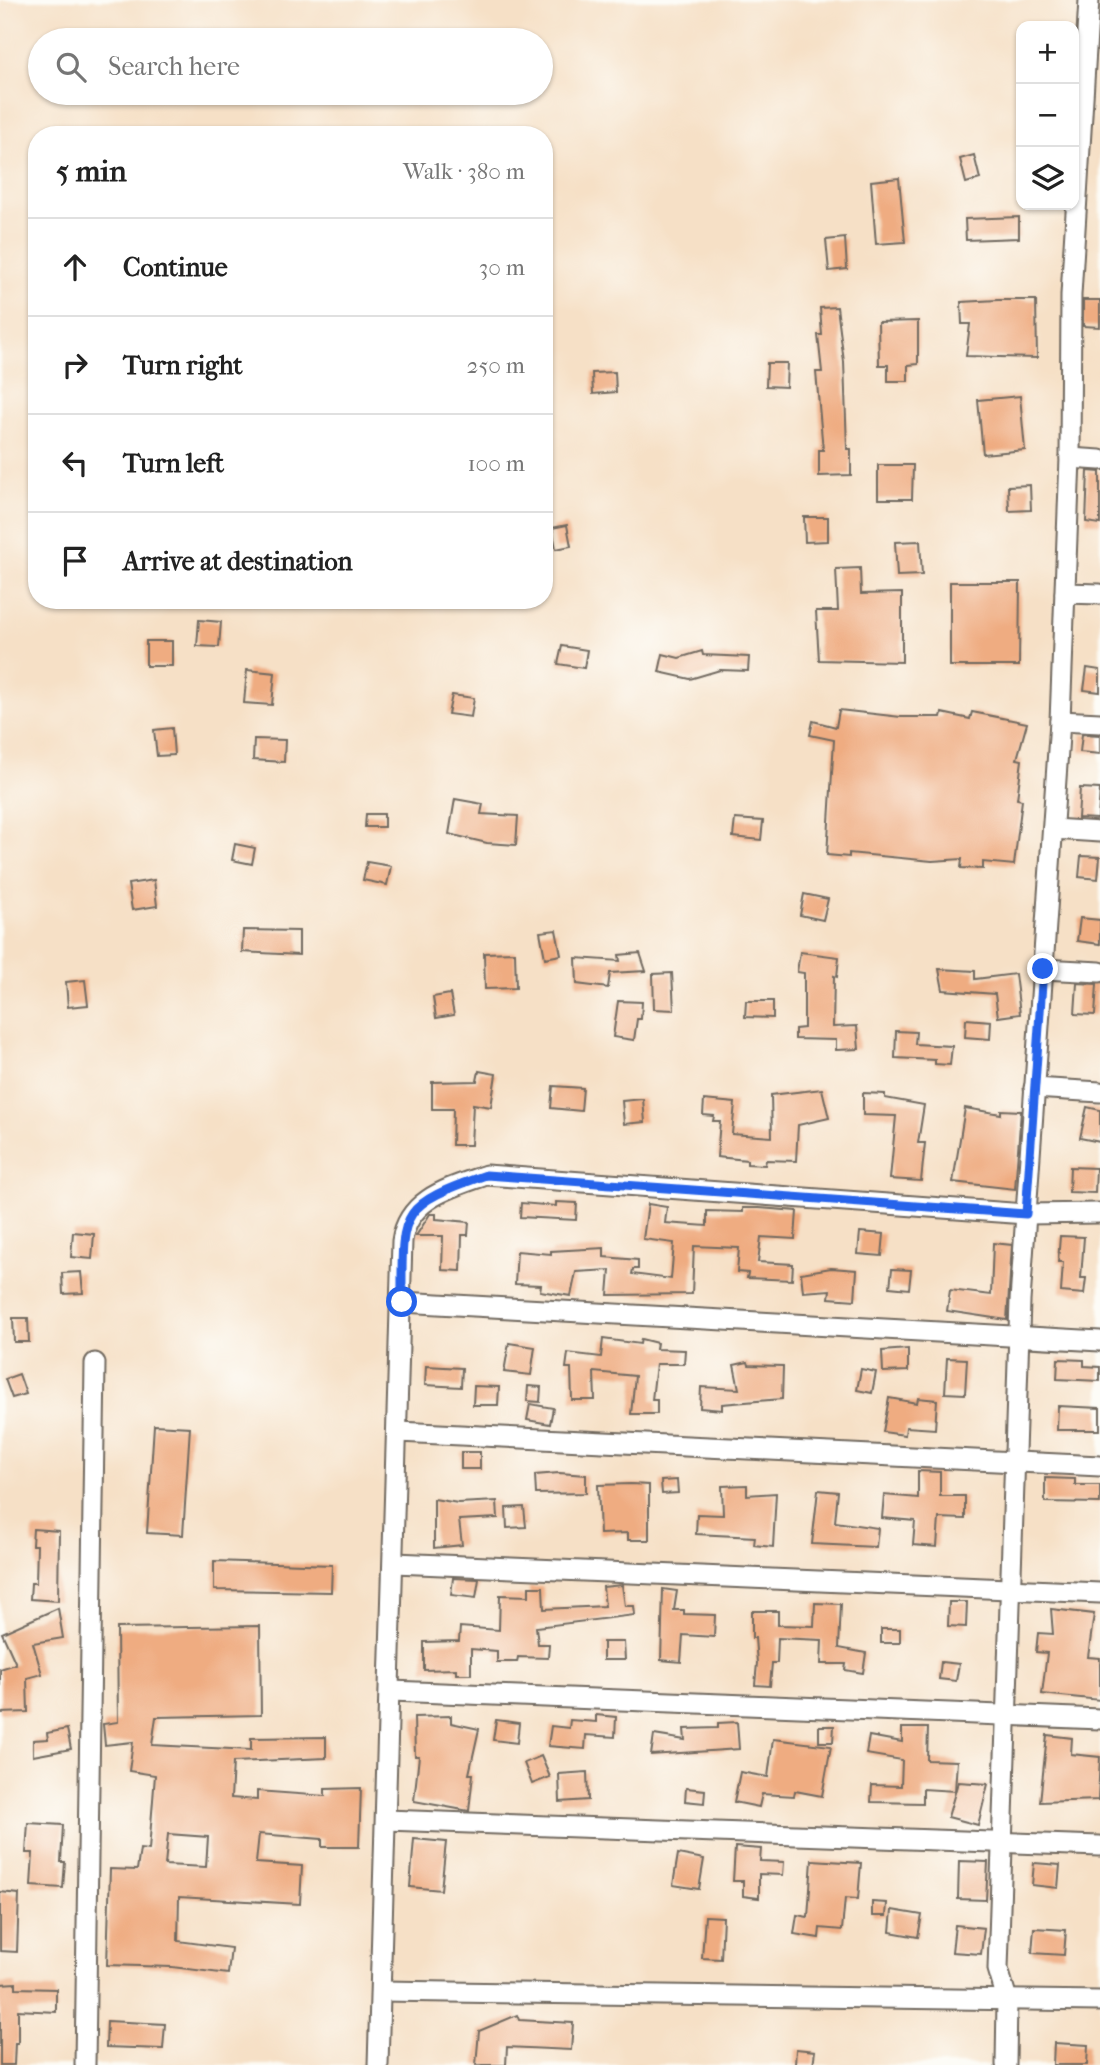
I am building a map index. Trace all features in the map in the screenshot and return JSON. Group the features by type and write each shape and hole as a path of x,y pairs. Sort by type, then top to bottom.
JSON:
{"street":[{"path":"1006,2065 1007,1999 998,1969 1019,1335 1060,721 1070,458 1071,295 1089,0"},
{"path":"1070,458 1100,460"},
{"path":"1065,593 1100,594"},
{"path":"1060,721 1100,723"},
{"path":"1053,829 1100,832"},
{"path":"1043,969 1100,972"},
{"path":"1034,1088 1100,1092"},
{"path":"378,2065 404,1223 419,1205 448,1188 486,1175 1026,1214 1100,1213"},
{"path":"402,1302 1100,1340"},
{"path":"85,2065 95,1363"},
{"path":"398,1432 1100,1466"},
{"path":"394,1563 1100,1593"},
{"path":"391,1690 1100,1719"},
{"path":"386,1820 1100,1846"},
{"path":"381,1991 1100,2001"}],"building":[{"path":"974,155 980,179 966,183 960,159"},
{"path":"899,178 905,242 876,244 871,181"},
{"path":"1019,217 1019,238 966,240 965,219"},
{"path":"845,238 847,269 829,271 826,240"},
{"path":"1036,300 1037,358 966,356 970,324 962,324 961,302"},
{"path":"1083,300 1100,300 1100,327 1083,326"},
{"path":"837,307 844,362 847,449 851,449 851,475 819,476 819,450 823,450 816,372 822,372 818,335 822,335 820,308"},
{"path":"918,321 918,364 908,365 908,381 888,381 888,365 879,365 878,322"},
{"path":"767,363 787,363 786,387 766,386"},
{"path":"615,372 616,392 593,394 592,373"},
{"path":"1020,396 1025,450 983,454 978,400"},
{"path":"878,465 913,465 912,499 878,499"},
{"path":"1088,471 1100,472 1100,524 1086,522"},
{"path":"1030,485 1031,510 1009,511 1008,486"},
{"path":"804,517 828,517 828,541 805,542"},
{"path":"567,525 571,546 556,549 553,528"},
{"path":"920,541 922,575 897,576 895,542"},
{"path":"860,568 861,594 902,593 902,662 819,660 816,611 838,611 836,569"},
{"path":"950,582 1020,582 1019,666 950,666"},
{"path":"199,620 221,622 219,647 197,646"},
{"path":"146,641 172,641 172,666 146,666"},
{"path":"562,646 587,650 584,668 558,664"},
{"path":"702,651 703,655 749,657 748,671 720,670 690,679 659,672 663,654 679,658"},
{"path":"1087,668 1100,670 1100,692 1084,690"},
{"path":"247,670 275,673 272,705 244,703"},
{"path":"452,695 474,698 471,717 448,714"},
{"path":"839,710 901,717 941,717 942,713 970,719 972,712 1027,723 1017,759 1022,760 1017,799 1022,800 1014,865 983,862 983,869 961,868 962,859 932,861 849,853 849,857 827,855 834,740 810,735 813,721 836,727"},
{"path":"172,728 174,755 157,756 154,730"},
{"path":"1082,734 1100,735 1100,754 1080,752"},
{"path":"254,739 285,740 284,762 253,760"},
{"path":"1080,788 1100,789 1098,819 1078,818"},
{"path":"455,799 483,804 481,814 518,816 516,845 487,843 449,834"},
{"path":"366,814 384,814 384,827 365,827"},
{"path":"735,819 763,821 761,840 733,837"},
{"path":"235,844 255,848 252,864 232,860"},
{"path":"1081,856 1100,857 1098,879 1079,877"},
{"path":"367,862 391,866 387,885 363,880"},
{"path":"154,880 157,906 132,910 128,884"},
{"path":"804,894 828,899 823,920 800,915"},
{"path":"1080,918 1100,920 1100,944 1077,941"},
{"path":"243,930 299,931 299,955 242,952"},
{"path":"556,930 561,955 545,958 540,932"},
{"path":"515,952 516,988 485,989 484,953"},
{"path":"800,952 839,957 837,977 834,976 833,1027 857,1026 859,1049 836,1050 836,1040 795,1039 795,1029 804,1028 804,973 797,972"},
{"path":"640,953 646,971 610,973 608,988 577,984 576,958 620,961 619,955"},
{"path":"939,969 975,971 975,979 1015,974 1020,1014 998,1017 995,994 943,990"},
{"path":"672,973 674,1010 654,1009 653,974"},
{"path":"85,980 88,1005 68,1007 66,982"},
{"path":"1077,983 1097,984 1095,1015 1075,1014"},
{"path":"450,994 454,1015 436,1018 433,997"},
{"path":"618,1001 642,1002 641,1019 637,1019 634,1040 613,1037"},
{"path":"746,1001 773,1001 773,1018 745,1017"},
{"path":"966,1019 991,1021 990,1039 965,1037"},
{"path":"896,1031 916,1032 915,1044 952,1046 950,1065 935,1064 935,1060 895,1058"},
{"path":"479,1071 496,1074 491,1107 473,1104 471,1145 452,1145 453,1109 432,1109 432,1082 477,1081"},
{"path":"553,1086 583,1088 581,1111 551,1108"},
{"path":"822,1089 829,1118 798,1125 796,1161 766,1160 765,1165 717,1157 720,1121 713,1121 714,1116 703,1115 704,1100 735,1103 732,1134 772,1137 771,1095"},
{"path":"863,1093 885,1094 885,1098 924,1105 918,1143 925,1143 921,1181 890,1179 896,1116 863,1115"},
{"path":"643,1099 645,1122 624,1124 622,1101"},
{"path":"1087,1107 1100,1110 1100,1142 1080,1138"},
{"path":"965,1108 1001,1114 1001,1110 1021,1111 1015,1189 953,1182"},
{"path":"1070,1167 1096,1168 1095,1193 1069,1192"},
{"path":"556,1202 577,1203 576,1220 520,1217 521,1203 556,1206"},
{"path":"648,1204 667,1207 665,1223 707,1226 707,1211 743,1212 743,1208 759,1208 797,1211 795,1239 761,1237 758,1262 793,1264 792,1280 747,1278 748,1273 737,1272 739,1248 694,1246 692,1294 608,1295 610,1270 576,1272 571,1296 540,1291 541,1285 515,1284 517,1251 551,1254 551,1251 604,1248 604,1257 638,1260 638,1269 633,1269 632,1274 671,1279 674,1243 643,1239"},
{"path":"430,1214 436,1214 436,1219 469,1222 468,1235 462,1235 461,1271 442,1270 443,1236 416,1236"},
{"path":"73,1232 94,1234 92,1259 71,1257"},
{"path":"860,1232 884,1234 882,1256 858,1254"},
{"path":"1060,1236 1084,1237 1081,1278 1086,1278 1084,1294 1061,1292 1063,1262 1058,1262"},
{"path":"993,1243 1012,1245 1007,1320 947,1311 950,1290 991,1295"},
{"path":"831,1268 857,1270 855,1300 829,1298 830,1290 803,1292 801,1273"},
{"path":"892,1269 911,1270 909,1289 890,1287"},
{"path":"81,1272 83,1293 63,1294 62,1273"},
{"path":"13,1318 28,1318 29,1342 14,1342"},
{"path":"603,1339 640,1344 641,1339 657,1343 656,1349 685,1350 684,1364 656,1364 652,1400 657,1400 657,1414 631,1414 635,1376 594,1372 595,1400 572,1400 571,1368 566,1368 568,1353 601,1357"},
{"path":"509,1343 535,1347 531,1375 504,1372"},
{"path":"908,1349 908,1371 883,1372 882,1351"},
{"path":"947,1358 967,1359 965,1394 945,1393"},
{"path":"1058,1359 1084,1360 1084,1366 1100,1367 1100,1381 1057,1379"},
{"path":"748,1362 749,1365 783,1366 782,1399 722,1404 722,1410 700,1408 701,1387 739,1389 734,1365"},
{"path":"426,1366 462,1368 461,1387 425,1385"},
{"path":"861,1369 876,1372 872,1393 857,1390"},
{"path":"19,1374 26,1394 12,1398 5,1379"},
{"path":"474,1386 499,1387 498,1405 473,1405"},
{"path":"528,1386 541,1387 540,1402 527,1401"},
{"path":"889,1398 917,1403 918,1398 937,1400 935,1429 906,1427 905,1435 883,1432"},
{"path":"530,1404 553,1408 550,1424 527,1420"},
{"path":"1058,1406 1100,1408 1100,1430 1057,1430"},
{"path":"154,1425 190,1427 183,1535 147,1533"},
{"path":"461,1452 480,1452 480,1469 461,1469"},
{"path":"918,1471 940,1472 940,1496 965,1496 965,1519 939,1518 937,1547 913,1545 915,1521 882,1518 884,1495 918,1498"},
{"path":"535,1475 586,1475 586,1493 536,1494"},
{"path":"1045,1478 1075,1479 1075,1485 1100,1485 1100,1503 1045,1502"},
{"path":"677,1480 678,1493 662,1494 661,1481"},
{"path":"598,1485 649,1485 649,1540 628,1540 628,1533 600,1534"},
{"path":"747,1485 747,1495 776,1493 773,1547 754,1545 755,1537 696,1534 697,1514 723,1515 722,1486"},
{"path":"818,1490 838,1492 835,1522 878,1528 876,1547 812,1544"},
{"path":"434,1499 458,1503 497,1501 498,1518 459,1520 462,1545 434,1548"},
{"path":"524,1507 526,1527 507,1528 506,1508"},
{"path":"33,1529 59,1531 58,1601 30,1599 31,1583 36,1583 37,1545 32,1545"},
{"path":"214,1561 332,1565 331,1592 214,1590"},
{"path":"453,1578 479,1579 476,1598 451,1595"},
{"path":"622,1585 625,1606 634,1606 635,1615 536,1627 538,1644 549,1644 548,1658 518,1657 517,1662 497,1662 497,1651 471,1649 471,1674 456,1674 456,1669 424,1670 424,1642 459,1641 460,1627 499,1630 500,1595 529,1596 529,1587 543,1587 544,1609 605,1606 603,1587"},
{"path":"663,1589 677,1591 674,1610 684,1610 684,1614 715,1615 714,1637 683,1635 681,1662 661,1660"},
{"path":"949,1602 967,1602 966,1627 948,1626"},
{"path":"815,1603 841,1604 839,1648 866,1653 863,1673 845,1670 846,1664 821,1664 822,1640 778,1638 777,1663 772,1663 770,1686 755,1685 757,1663 755,1638 752,1638 752,1611 778,1611 778,1625 814,1626"},
{"path":"58,1608 63,1638 33,1643 42,1674 27,1678 28,1712 0,1713 0,1669 16,1664 2,1633"},
{"path":"1051,1609 1094,1614 1088,1657 1100,1658 1100,1700 1042,1694 1047,1653 1036,1652 1038,1633 1053,1634"},
{"path":"260,1626 261,1715 156,1717 152,1745 251,1750 251,1738 326,1737 326,1758 233,1762 231,1798 257,1800 257,1791 325,1796 325,1789 361,1788 359,1847 322,1847 322,1839 259,1834 256,1863 302,1866 300,1904 179,1897 178,1941 231,1948 228,1974 172,1967 107,1965 110,1869 137,1870 140,1849 149,1850 155,1775 129,1771 133,1742 105,1745 103,1724 118,1722 117,1628","holes":["168,1834 208,1837 206,1867 165,1865"]},
{"path":"881,1629 900,1629 900,1643 881,1643"},
{"path":"603,1642 624,1642 625,1660 603,1660"},
{"path":"941,1662 959,1664 956,1681 939,1679"},
{"path":"596,1715 616,1717 615,1737 586,1735 585,1749 548,1746 551,1726 569,1728 570,1720 596,1722"},
{"path":"451,1716 451,1723 479,1729 469,1774 473,1774 469,1811 414,1801 419,1756 415,1756 414,1717"},
{"path":"496,1720 519,1723 517,1743 493,1740"},
{"path":"737,1722 739,1749 651,1755 654,1735 685,1740 684,1729 718,1728 718,1723"},
{"path":"819,1726 834,1726 833,1742 819,1742"},
{"path":"902,1728 928,1728 927,1760 957,1761 955,1791 923,1789 923,1803 871,1802 872,1785 901,1786 902,1760 866,1754 869,1736 902,1742"},
{"path":"67,1729 71,1749 33,1756 33,1740 48,1739 47,1733"},
{"path":"1047,1735 1072,1738 1071,1754 1100,1757 1098,1800 1040,1802"},
{"path":"773,1739 831,1746 822,1796 795,1791 794,1796 762,1794 759,1807 734,1802 740,1772 768,1777"},
{"path":"541,1756 550,1777 532,1784 524,1763"},
{"path":"587,1772 588,1800 560,1802 559,1774"},
{"path":"958,1782 988,1784 978,1825 948,1817"},
{"path":"686,1788 705,1790 704,1803 685,1801"},
{"path":"28,1823 63,1825 63,1888 31,1886 33,1853 26,1853"},
{"path":"414,1839 446,1842 441,1890 410,1887"},
{"path":"735,1847 761,1849 760,1861 784,1862 783,1875 759,1874 759,1898 743,1896 743,1881 733,1881"},
{"path":"678,1854 704,1859 699,1889 673,1885"},
{"path":"812,1860 861,1863 858,1899 845,1898 842,1930 820,1928 819,1938 794,1934 797,1915 808,1917"},
{"path":"959,1861 988,1862 986,1900 958,1899"},
{"path":"1034,1863 1060,1865 1058,1888 1032,1885"},
{"path":"0,1892 19,1894 17,1952 0,1951"},
{"path":"872,1902 887,1903 886,1916 872,1916"},
{"path":"892,1910 922,1915 918,1937 890,1932"},
{"path":"705,1916 723,1917 721,1959 702,1958"},
{"path":"955,1925 984,1928 981,1954 952,1952"},
{"path":"1034,1928 1066,1930 1064,1955 1032,1953"},
{"path":"16,1983 16,1988 56,1989 56,2012 18,2010 18,2043 15,2043 14,2065 0,2065 0,1984"},
{"path":"517,2015 519,2020 573,2023 571,2050 507,2047 506,2065 476,2065 479,2031"},
{"path":"107,2021 165,2024 163,2049 106,2047"},
{"path":"1054,2043 1088,2045 1087,2065 1053,2065"},
{"path":"796,2049 815,2051 813,2065 795,2065"}],"route":[{"path":"402,1302 404,1223 419,1205 448,1188 486,1175 1026,1214 1043,969"}]}
